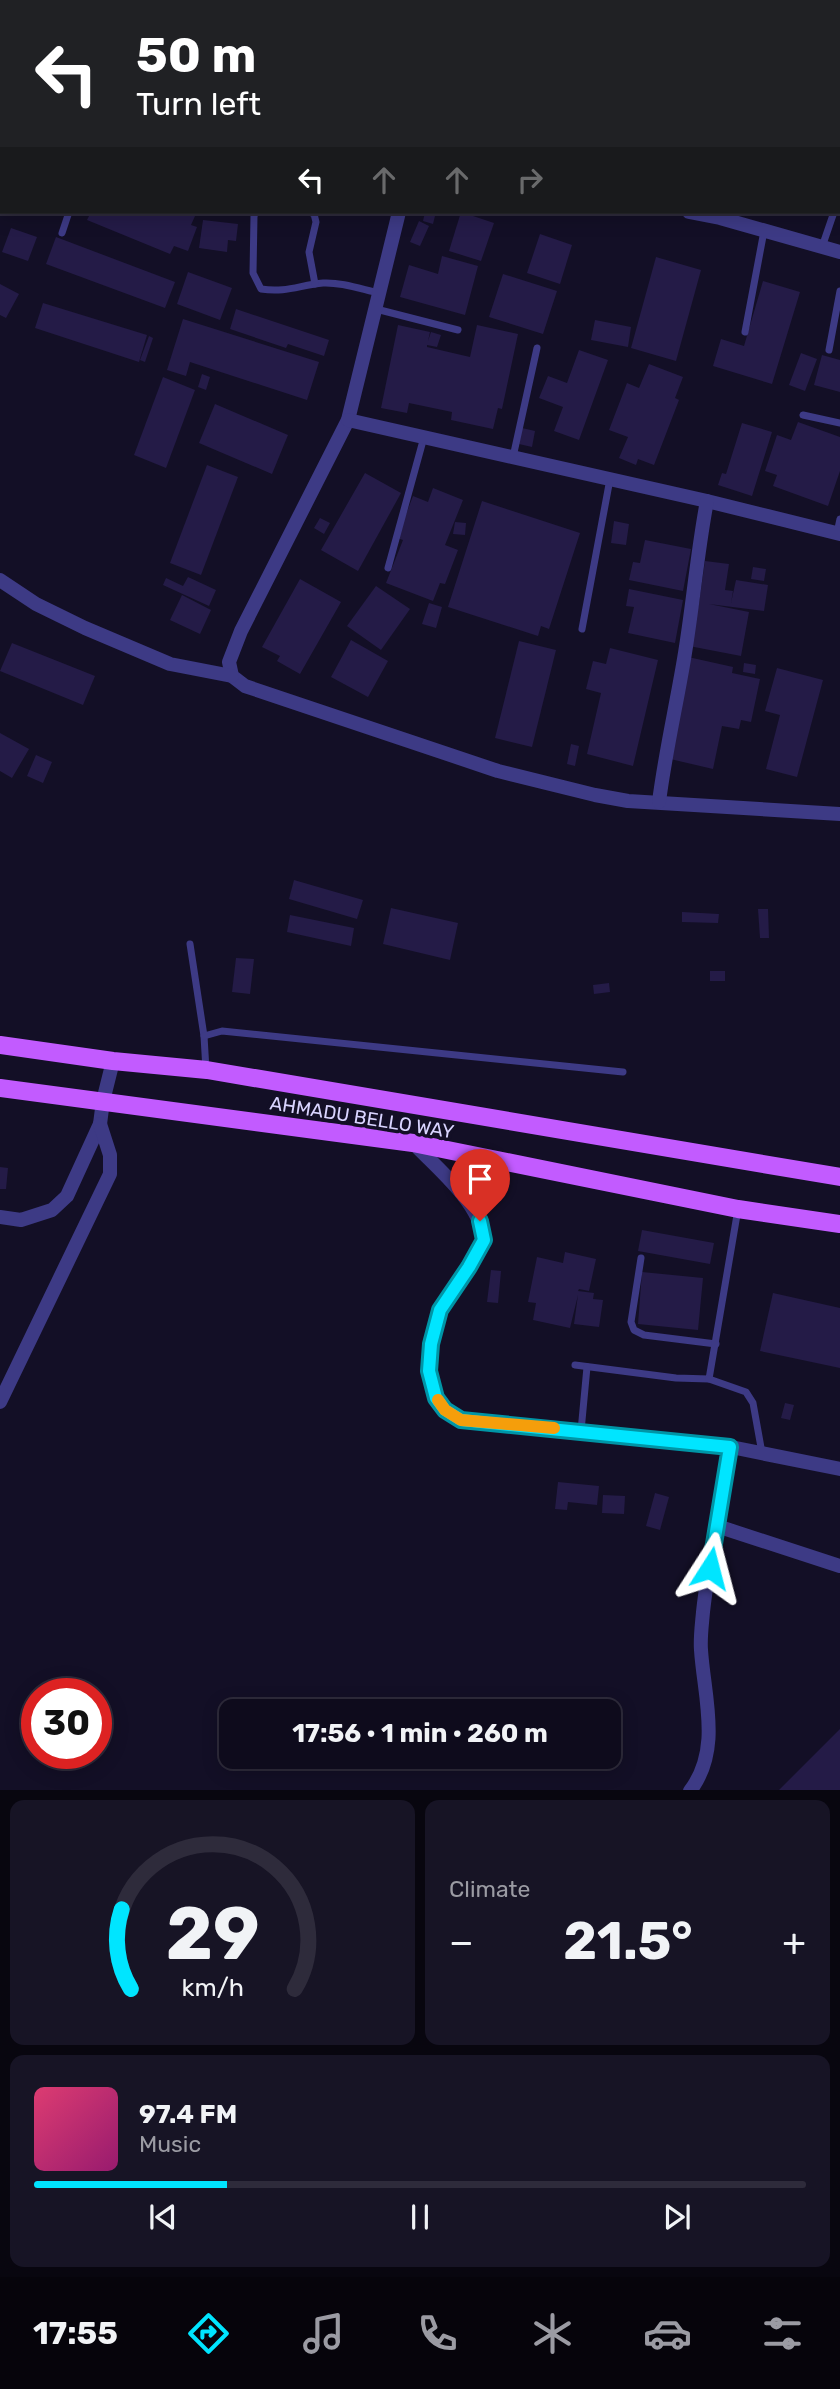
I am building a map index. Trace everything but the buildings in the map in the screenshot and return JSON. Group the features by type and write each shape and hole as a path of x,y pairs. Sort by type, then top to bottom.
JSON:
{"main road":[{"name":"AHMADU BELLO WAY","path":"0,1045 113,1061 206,1070 840,1177"},
{"name":"AHMADU BELLO WAY","path":"0,1088 412,1143 738,1209 840,1224"}],"street":[{"path":"232,676 229,662 241,631 348,421 400,214"},
{"path":"721,215 764,231 840,253"},
{"path":"348,421 839,528"},
{"path":"659,802 684,660 707,501"},
{"path":"0,580 48,610 170,664 232,676 245,686 531,781 617,799 840,814"},
{"path":"0,1217 22,1220 52,1210 66,1196 100,1124 113,1061"},
{"path":"0,1402 110,1174 110,1156 100,1124"},
{"path":"412,1143 455,1185 480,1221 484,1240 440,1310 431,1344 429,1371 436,1398 445,1410 461,1420 730,1447 840,1469"},
{"path":"690,1790 697,1781 709,1747 708,1695 700,1648 730,1447"},
{"path":"717,1526 840,1566"}],"lane":[{"path":"62,233 68,214"},
{"path":"255,214 253,273 261,289 276,291 315,284 338,284 380,293"},
{"path":"314,214 316,222 309,252 315,284"},
{"path":"822,248 834,214"},
{"path":"745,332 764,231"},
{"path":"829,350 840,291"},
{"path":"376,309 458,330"},
{"path":"513,457 537,348"},
{"path":"803,415 840,423"},
{"path":"388,568 424,437"},
{"path":"582,629 610,479"},
{"path":"190,944 204,1036 206,1070"},
{"path":"204,1036 222,1031 623,1072"},
{"path":"709,1379 738,1209"},
{"path":"641,1258 631,1322 634,1330 644,1335 716,1344"},
{"path":"575,1366 676,1378 709,1379 746,1392 753,1403 762,1453"},
{"path":"581,1431 587,1367"}],"slow traffic":[{"path":"438,1400 445,1410 461,1420 554,1428"}],"route":[{"path":"480,1221 484,1240 440,1310 431,1344 429,1371 436,1398 445,1410 461,1420 730,1447 710,1568"}]}
